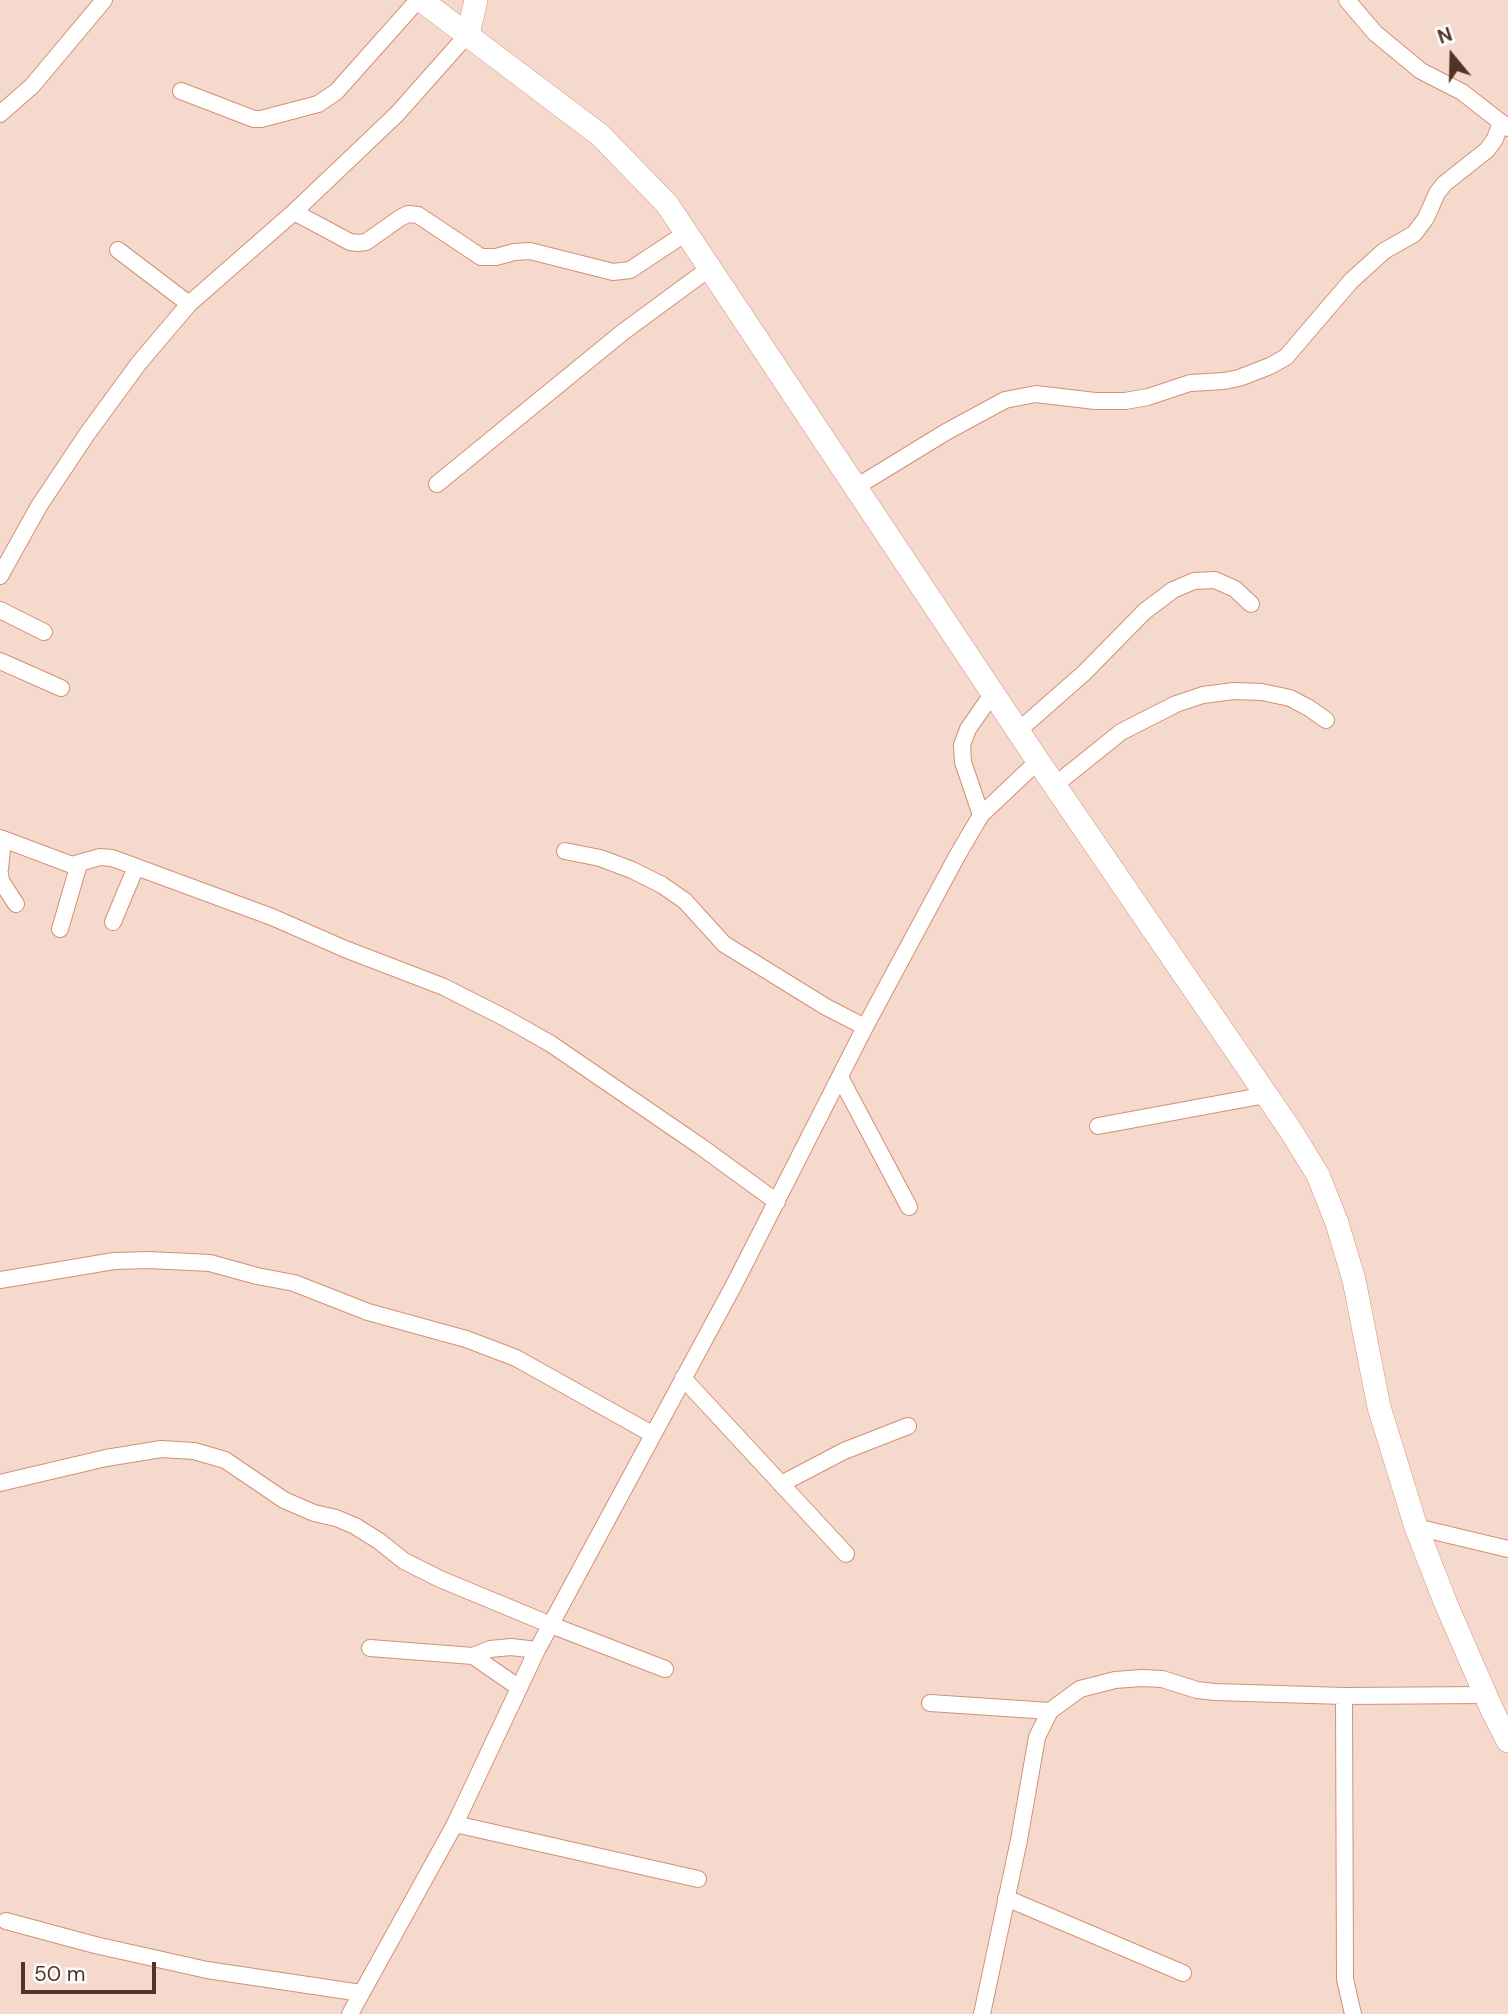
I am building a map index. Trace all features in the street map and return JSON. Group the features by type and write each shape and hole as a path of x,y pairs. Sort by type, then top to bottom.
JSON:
{"street":[{"path":"0,114 32,86 104,0"},
{"path":"0,576 39,506 139,363 189,304 294,212 397,114 468,34 476,0"},
{"path":"856,488 946,432 1005,400 1036,394 1096,401 1125,401 1148,397 1191,383 1239,378 1270,366 1286,357 1351,281 1384,251 1415,234 1444,184 1487,150 1504,125 1462,92 1421,71 1375,33 1347,0"},
{"path":"181,91 261,119 318,104 336,92 425,1 600,135 667,204 1318,1175 1337,1223 1354,1280 1379,1407 1416,1527 1485,1695 1508,1741"},
{"path":"294,212 350,242 358,243 366,242 408,214 418,215 481,257 530,251 613,272 630,270 686,233"},
{"path":"118,250 189,304"},
{"path":"437,484 623,332 710,268"},
{"path":"1018,731 1114,645 1145,611 1173,590 1194,581 1215,580 1235,589 1251,604"},
{"path":"0,610 44,632"},
{"path":"0,662 61,688"},
{"path":"1055,785 1121,732 1176,704 1203,695 1234,691 1262,692 1290,698 1326,720"},
{"path":"981,816 963,762 962,745 968,729 993,693"},
{"path":"350,2014 455,1824 537,1650 777,1202 865,1027 957,856 981,816 1038,761"},
{"path":"16,904 1,881 2,839 66,863 79,864 87,859 112,858 272,918 345,950 444,987 507,1018 597,1074 777,1202"},
{"path":"565,851 611,862 662,885 685,901 724,944 826,1007 865,1027"},
{"path":"60,929 79,864"},
{"path":"113,922 136,867"},
{"path":"841,1079 909,1207"},
{"path":"1098,1126 1266,1095"},
{"path":"0,1280 114,1261 210,1263 294,1283 368,1312 479,1344 516,1358 652,1434"},
{"path":"683,1378 846,1554"},
{"path":"781,1484 844,1451 908,1426"},
{"path":"0,1483 106,1458 161,1449 194,1451 225,1460 284,1500 355,1526 379,1541 404,1562 440,1579 665,1669"},
{"path":"1416,1527 1508,1549"},
{"path":"370,1648 474,1656 490,1649 510,1647 537,1650"},
{"path":"474,1656 518,1688"},
{"path":"982,2014 1019,1840 1037,1737 1050,1711 1080,1689 1142,1678 1162,1679 1214,1692 1344,1696 1485,1695"},
{"path":"1344,1696 1345,1979 1353,2014"},
{"path":"930,1703 1050,1711"},
{"path":"455,1824 698,1879"},
{"path":"1006,1898 1182,1973"},
{"path":"6,1921 95,1945 207,1970 361,1993"}]}
